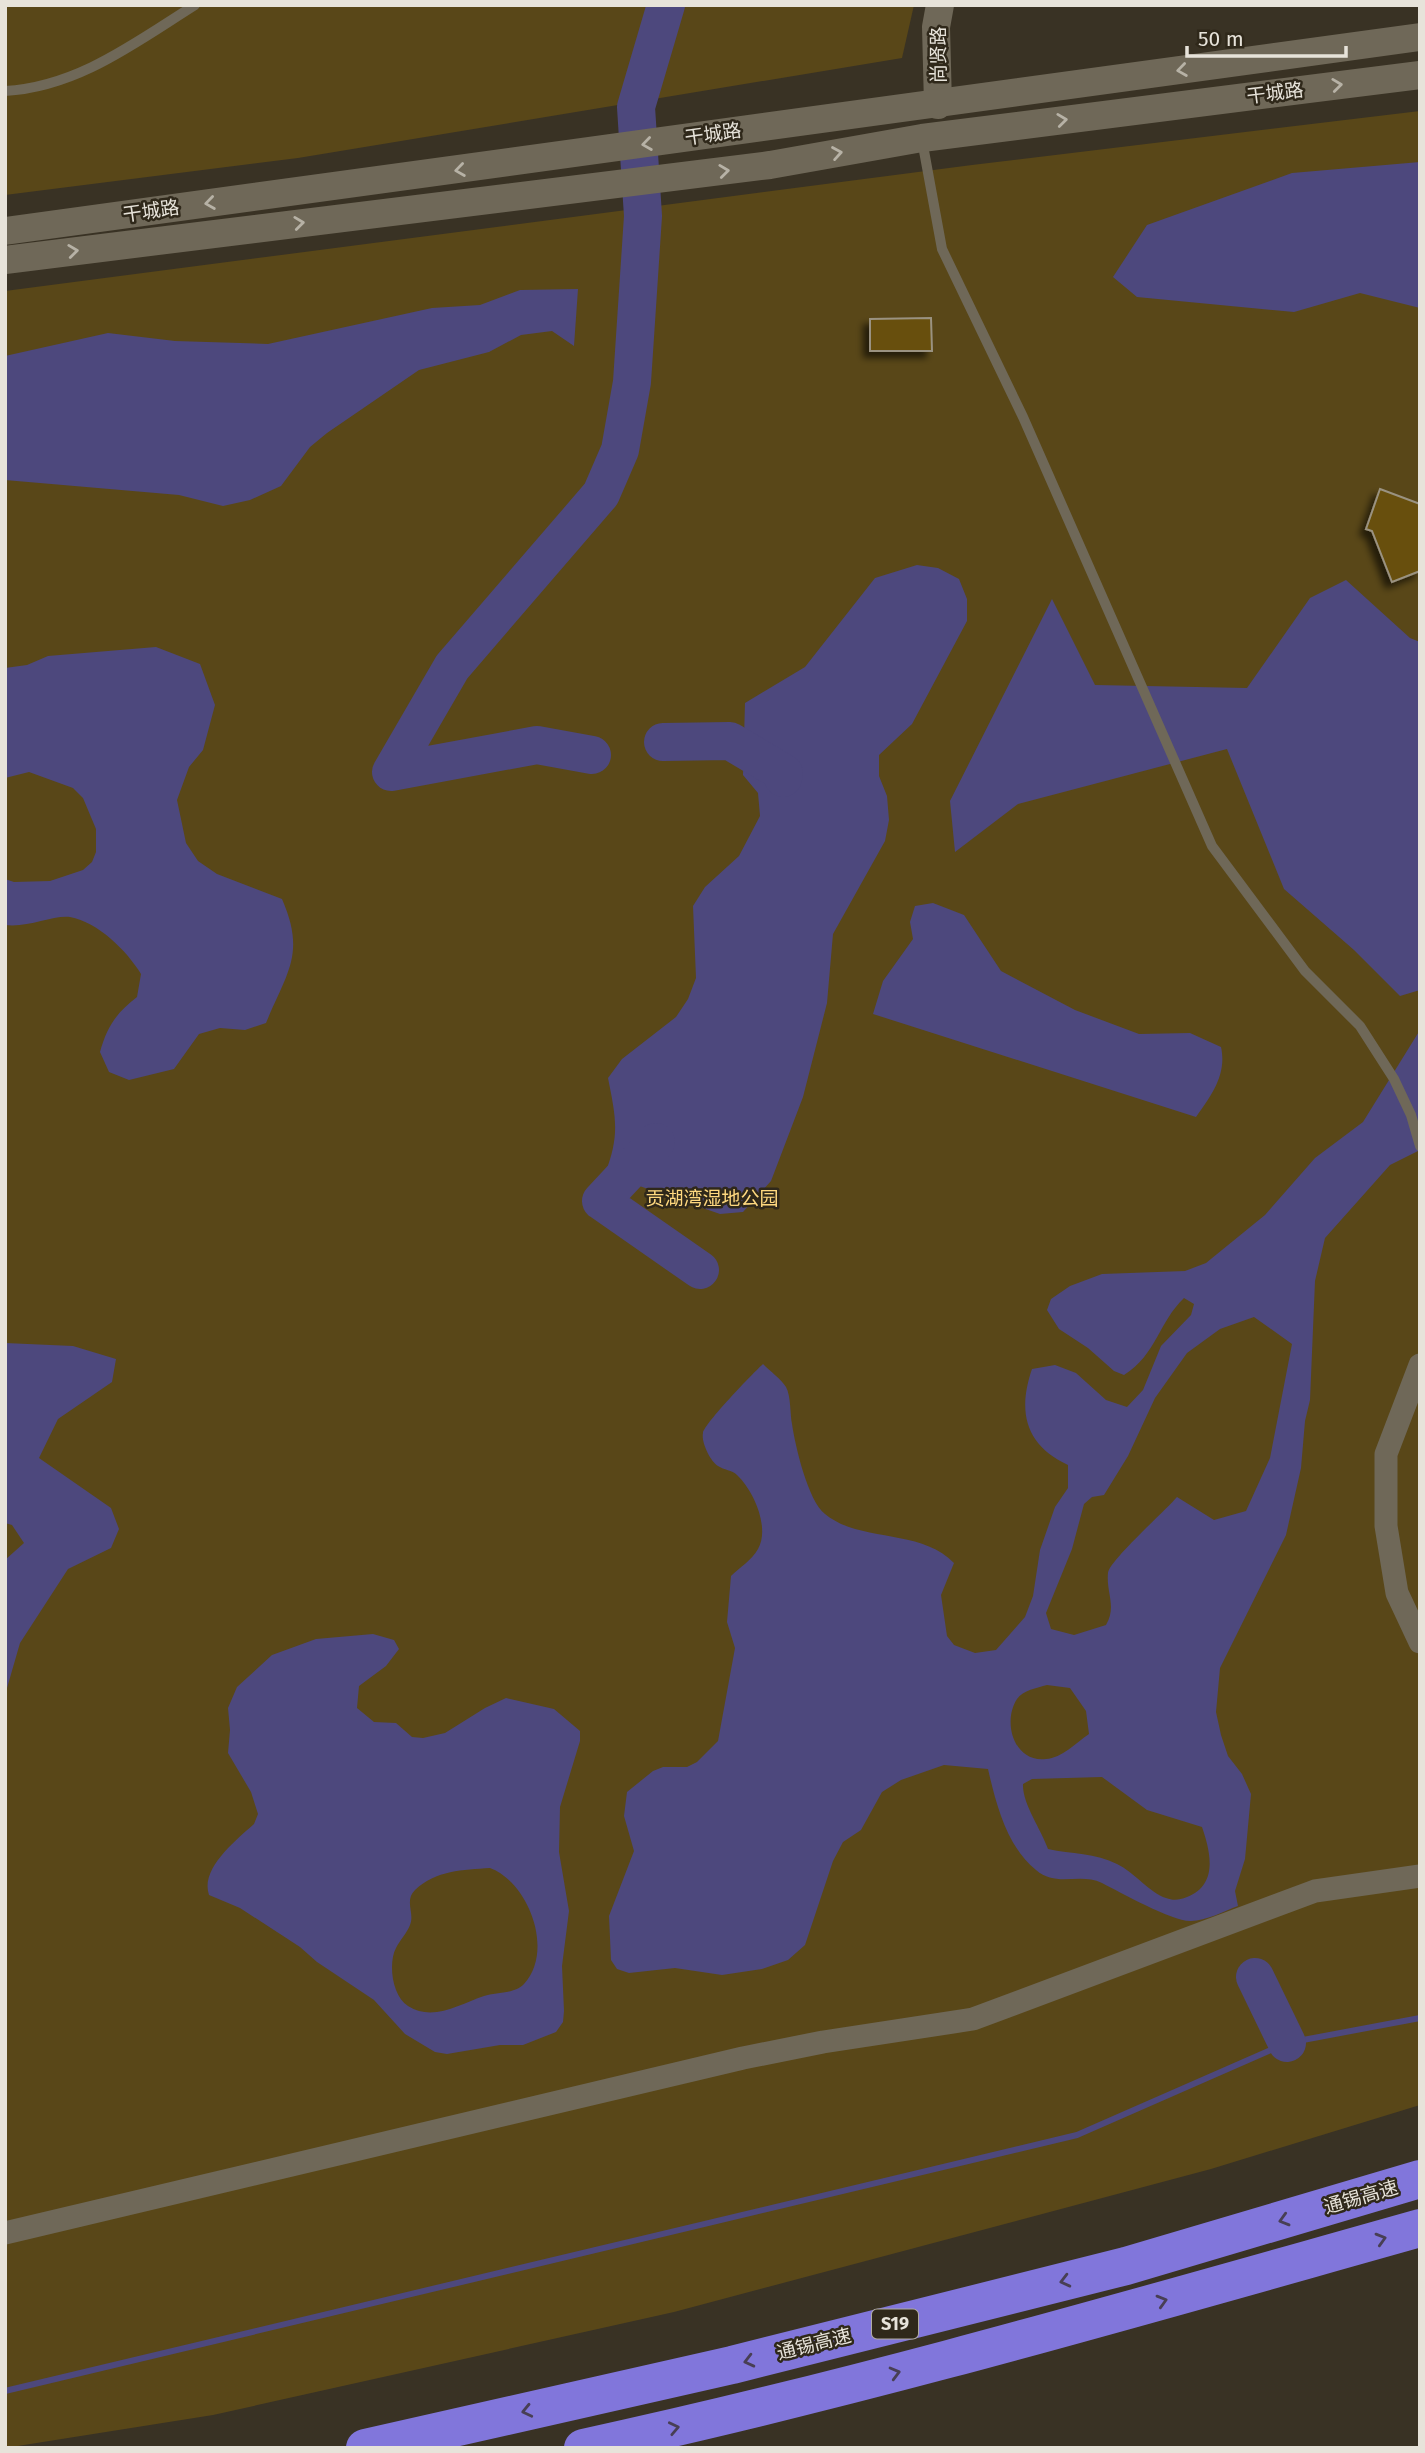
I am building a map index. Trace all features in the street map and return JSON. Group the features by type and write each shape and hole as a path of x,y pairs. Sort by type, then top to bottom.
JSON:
{"highway":[{"name":"通锡高速","path":"365,2448 732,2365 1126,2266 1420,2179"},
{"name":"S19","path":"583,2448 815,2395 1420,2228"}],"street":[{"name":"尚贤路","path":"940,105 943,5"},
{"name":"干城路","path":"5,231 940,105 1420,37"},
{"name":"干城路","path":"5,260 770,165 922,138 1420,75"},
{"path":"1420,1365 1386,1454 1386,1526 1397,1593 1420,1643"},
{"path":"5,2233 743,2058 823,2042 973,2019 1315,1891 1420,1876"}],"lane":[{"path":"5,91 25,90 88,72 195,5"},
{"path":"922,138 942,248 1023,417 1138,671 1212,846 1306,971 1360,1026 1394,1079 1411,1115 1420,1146"}],"green space":[{"path":"5,5 914,5 902,58 298,158 5,195"},
{"name":"贡湖湾湿地公园","path":"1420,111 1420,2105 1211,2169 674,2312 213,2415 5,2448 5,291 972,165"}],"shaded area":[{"path":"1420,162 1420,308 1360,293 1294,312 1137,297 1113,277 1147,225 1292,173"},
{"path":"578,289 574,346 552,331 521,335 489,352 419,370 310,447 281,486 250,500 223,506 179,495 5,480 5,356 108,333 175,341 268,344 432,308 480,305 520,290"},
{"path":"917,565 938,568 959,579 967,599 967,621 912,724 879,755 879,776 887,796 889,820 885,841 833,934 827,1003 803,1097 771,1181 743,1212 720,1214 605,1174 615,1137 608,1078 622,1059 676,1017 688,999 696,978 693,906 705,887 739,856 760,816 758,793 743,775 745,703 805,667 875,578"},
{"path":"1346,580 1410,638 1420,642 1420,990 1400,996 1354,950 1284,889 1227,749 1018,804 955,852 950,801 1052,599 1095,685 1247,688 1310,598"},
{"path":"156,647 200,664 215,705 203,750 189,767 177,800 186,843 198,861 217,874 282,899 293,934 293,949 287,976 266,1023 245,1030 220,1028 199,1034 174,1069 129,1080 109,1072 100,1052 113,1021 137,997 141,974 128,956 101,931 70,917 5,925 5,879 14,882 50,881 83,870 92,862 96,852 96,829 83,798 73,788 29,772 5,778 5,668 27,665 48,656"},
{"path":"933,903 964,915 1001,971 1075,1010 1139,1034 1190,1033 1221,1047 1220,1075 1213,1092 1196,1117 873,1014 883,981 913,939 910,922 915,906"},
{"path":"1420,1030 1420,1150 1390,1165 1325,1238 1315,1281 1310,1400 1305,1421 1301,1468 1286,1535 1220,1668 1216,1712 1221,1735 1228,1756 1242,1774 1251,1794 1245,1859 1235,1891 1238,1906 1203,1919 1183,1920 1093,1880 1060,1879 1044,1875 1026,1860 1010,1837 999,1810 988,1769 944,1765 901,1780 882,1792 861,1830 843,1842 833,1861 805,1945 788,1960 762,1969 722,1975 675,1968 629,1973 617,1969 611,1960 609,1916 634,1851 624,1816 627,1792 653,1771 663,1767 687,1767 697,1762 718,1741 735,1648 727,1622 731,1576 752,1557 761,1540 761,1521 749,1490 735,1473 715,1464 705,1446 705,1428 720,1409 763,1364 788,1391 799,1458 819,1507 839,1523 924,1545 940,1552 954,1563 941,1595 947,1636 954,1645 975,1653 996,1650 1025,1617 1033,1596 1040,1550 1055,1507 1068,1488 1068,1465 1043,1448 1029,1426 1025,1400 1032,1369 1055,1365 1076,1373 1106,1400 1127,1407 1143,1390 1161,1346 1191,1315 1194,1304 1184,1298 1168,1318 1144,1358 1124,1375 1114,1371 1088,1348 1059,1329 1047,1310 1051,1299 1070,1286 1102,1274 1185,1271 1206,1263 1265,1215 1315,1158 1363,1122","holes":["1254,1317 1292,1344 1270,1458 1246,1511 1214,1520 1177,1497 1111,1567 1108,1573 1111,1612 1106,1625 1074,1635 1051,1629 1046,1613 1072,1549 1084,1504 1092,1497 1104,1495 1128,1456 1155,1398 1187,1353 1220,1329","1047,1685 1070,1688 1086,1711 1089,1734 1052,1758 1035,1759 1026,1755 1019,1748 1011,1729 1013,1708 1017,1699 1026,1691","1102,1777 1147,1810 1202,1827 1210,1867 1204,1885 1187,1897 1169,1899 1154,1892 1109,1860 1048,1849 1024,1791 1023,1784 1032,1779"]},
{"path":"5,1343 73,1346 116,1359 112,1382 58,1419 39,1458 111,1508 119,1529 111,1548 68,1569 20,1643 5,1695 5,1560 24,1543 12,1525 5,1523"},
{"path":"373,1634 394,1640 399,1649 386,1666 359,1686 357,1708 374,1722 396,1723 412,1737 423,1738 445,1733 506,1698 554,1709 580,1731 580,1741 560,1807 559,1852 569,1911 562,1966 563,2022 556,2032 523,2045 500,2045 447,2054 435,2052 405,2034 374,2000 317,1962 300,1947 240,1908 209,1895 208,1885 214,1866 229,1847 254,1824 258,1814 251,1792 228,1753 228,1708 237,1687 272,1655 316,1639","holes":["490,1868 504,1876 526,1902 537,1936 537,1954 533,1970 524,1984 516,1990 484,1996 437,2012 408,2006 395,1987 392,1962 396,1948 410,1925 412,1894 423,1883 450,1872"]}],"building":[{"path":"931,318 932,351 870,351 870,319"},
{"path":"1380,489 1420,504 1420,571 1392,582 1372,531 1366,529"}],"waterway":[{"path":"592,755 537,745 391,772 452,667 601,494 620,450 632,382 643,216 636,107 666,5"},
{"path":"663,742 730,741 784,773 783,778"},
{"path":"656,1142 601,1201 700,1270"},
{"path":"1255,1977 1287,2043"},
{"path":"5,2391 1077,2135 1287,2043 1420,2018"}]}
